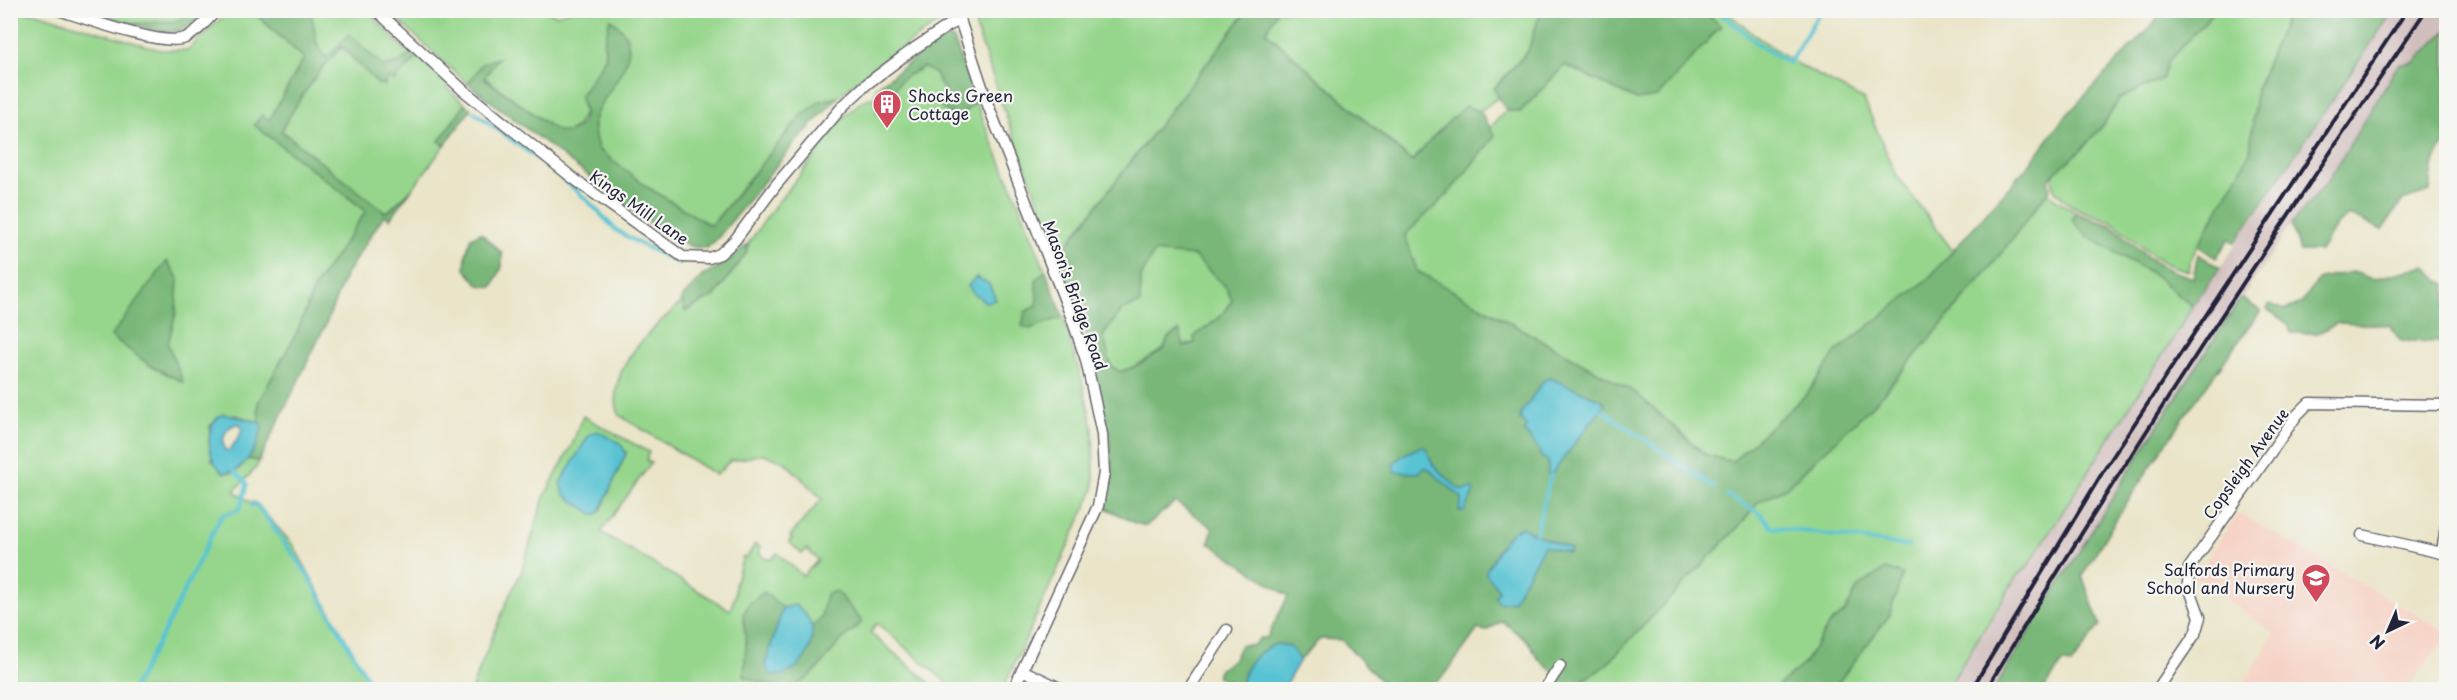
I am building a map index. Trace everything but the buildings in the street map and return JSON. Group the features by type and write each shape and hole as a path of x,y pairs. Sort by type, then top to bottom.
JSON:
{"street":[{"path":"59,10 120,29 174,40 191,35 217,10"},
{"name":"Kings Mill Lane","path":"376,10 463,90 574,179 683,257 709,258 720,254 735,240 776,185 843,106 868,83 960,15"},
{"name":"Mason's Bridge Road","path":"960,15 988,105 1071,316 1089,371 1102,434 1104,472 1093,522 1013,690"},
{"name":"Copsleigh Avenue","path":"2157,690 2195,634 2200,617 2188,584 2189,568 2297,415 2309,403 2446,405"},
{"path":"2362,535 2444,553 2446,526"},
{"path":"1188,690 1227,630"},
{"path":"1544,690 1560,666"},
{"path":"1022,670 1064,690"}],"shaded area":[{"path":"2393,11 2446,11 2446,31 2415,62 2362,126 2328,181 2291,224 2141,452 1994,689 1947,690 2018,574 2026,569 2192,306"},
{"name":"Salfords Primary School and Nursery","path":"2238,513 2446,632 2446,639 2405,689 2241,689 2274,633 2195,577"}],"green space":[{"path":"193,10 207,11 188,27 172,32 131,24 178,21"},
{"path":"392,10 544,10 556,15 572,10 948,11 944,19 868,71 838,97 820,102 800,117 711,226 647,187 598,149 594,121 598,109 622,71 627,58 628,45 624,32 611,19 604,43 606,57 580,96 584,114 576,127 565,134 554,129 484,77 496,61 483,63 468,84 390,13"},
{"path":"1724,10 1794,62 1864,100 1895,173 1953,251 1927,280 1836,352 1808,393 1732,462 1705,454 1636,393 1417,271 1404,235 1447,195 1495,136 1490,128 1506,110 1520,112 1565,65 1637,100 1720,26 1703,11"},
{"path":"10,11 36,13 160,50 188,50 229,11 252,11 304,58 269,121 255,125 366,211 315,286 298,330 258,403 259,422 235,415 210,425 212,461 231,473 239,469 247,459 259,461 256,468 234,491 250,502 256,503 293,545 374,689 11,689"},
{"path":"84,11 193,11 182,19 155,25 140,24"},
{"path":"252,11 311,11 317,45 326,58 349,34 384,67 399,63 412,52 418,57 394,81 389,77 384,86 381,83 379,85 342,47 316,76 281,131 385,212 389,211 412,189 390,219 384,215 346,274 325,326 259,461 247,459 254,449 262,425 259,422 258,403 298,330 315,286 366,211 254,125 262,115 269,120 304,58"},
{"path":"311,11 368,11 404,49 410,50 449,85 447,88 465,104 439,141 445,145 412,189 387,212 376,207 281,130 299,99 325,63 326,58 315,36"},
{"path":"975,11 1247,11 1059,255 1008,121 976,28"},
{"path":"1247,11 1277,11 1266,32 1412,162 1434,136 1465,106 1480,111 1495,136 1447,195 1405,235 1417,271 1636,393 1704,454 1732,462 1808,393 1836,352 1927,280 2033,160 2063,119 2165,11 2215,11 2168,61 2162,79 2119,99 2105,123 2082,149 2048,179 2050,189 1989,269 1875,403 1787,487 1758,502 1742,523 1604,667 1569,689 1548,689 1558,676 1539,660 1529,643 1502,621 1486,631 1478,629 1447,672 1429,689 1388,689 1342,640 1320,639 1300,660 1289,646 1269,648 1259,654 1251,665 1241,689 1232,689 1230,683 1217,676 1220,669 1234,659 1241,645 1254,645 1260,638 1267,638 1288,596 1209,543 1213,528 1175,502 1146,526 1135,523 1104,507 1112,469 1109,437 1087,340 1059,255","holes":["1154,252 1194,256 1226,287 1232,301 1220,317 1194,337 1195,343 1184,346 1179,331 1168,338 1164,349 1134,367 1120,372 1111,366 1103,335 1121,311 1140,303 1141,277"]},
{"path":"1277,11 1541,11 1528,51 1494,88 1499,97 1480,111 1465,107 1434,136 1413,162 1266,32"},
{"path":"1541,11 1703,11 1721,26 1657,97 1637,100 1565,65 1520,112 1506,110 1494,89 1528,51"},
{"path":"2215,11 2289,11 2256,90 2250,153 2191,258 2189,271 2169,265 2152,255 2111,221 2069,204 2055,191 2052,177 2057,169 2082,149 2105,123 2119,99 2162,79 2168,61"},
{"path":"2289,11 2393,11 2235,243 2229,239 2216,258 2198,246 2250,153 2256,90"},
{"path":"610,19 623,31 628,44 627,58 594,121 598,149 647,187 711,226 800,117 820,101 838,97 794,144 717,239 707,248 693,247 666,235 468,84 483,63 498,58 484,78 554,129 564,132 575,129 584,116 580,96 606,57 604,43"},
{"path":"2446,31 2446,144 2435,160 2430,192 2402,201 2382,230 2349,215 2337,224 2320,251 2300,251 2291,224 2328,181 2398,65 2415,62"},
{"path":"948,36 954,40 981,116 1021,208 1063,317 1081,377 1093,429 1094,489 1003,689 954,689 877,623 870,633 937,689 471,690 522,570 544,497 572,445 583,416 649,452 646,460 651,463 601,532 730,610 743,557 746,559 755,544 760,547 760,554 766,559 772,559 777,553 803,576 818,560 807,549 802,554 789,542 792,538 790,536 822,499 786,463 764,454 730,461 716,475 619,415 616,398 618,382 633,352 682,302 686,311 715,296 746,254 748,244 774,207 839,122 863,100 875,97 877,87","holes":["626,453 601,511 594,515 565,495"]},
{"path":"948,36 954,40 976,102 957,118 941,107 944,90 935,74 924,67 900,81 893,98 893,107 877,113 875,97 877,87"},
{"path":"465,104 471,109 445,145 439,141"},
{"path":"2047,193 2076,213 2072,220 2088,237 2153,274 2192,306 2026,569 2018,574 1947,689 1833,689 1889,616 1858,587 1845,612 1830,623 1804,664 1774,689 1581,690 1572,687 1604,667 1742,523 1758,502 1787,487 1875,403 1989,269"},
{"path":"2076,213 2112,226 2149,258 2169,270 2193,278 2198,254 2220,268 2192,306 2153,274 2088,237 2072,220"},
{"path":"481,233 502,253 502,267 492,287 479,285 465,269 466,254 471,238"},
{"path":"748,244 746,254 714,296 685,311 681,299 703,275 720,266"},
{"path":"1154,252 1194,256 1226,287 1233,301 1220,317 1194,337 1196,342 1184,346 1179,331 1154,357 1120,372 1111,366 1103,336 1121,311 1140,303 1141,277"},
{"path":"167,261 178,278 176,313 168,344 183,382 151,366 111,336"},
{"path":"2426,266 2438,280 2446,284 2446,342 2401,341 2389,325 2338,323 2318,333 2291,333 2288,324 2267,309 2270,304 2285,310 2301,303 2320,278 2353,272 2373,279"},
{"path":"1046,271 1063,317 1030,329 1022,326 1025,312 1037,305 1036,279"},
{"path":"2241,298 2261,311 2168,441 2123,508 2082,576 2100,625 2071,665 2063,662 2044,689 1994,689 2141,452"},
{"path":"1885,569 1903,574 1889,616 1833,689 1774,689 1804,664 1830,623 1845,612 1858,587"},
{"path":"836,591 862,621 841,641 818,669 799,684 788,687 776,687 744,676 746,643 743,615 749,604 764,592 783,608 765,664 810,649 812,627 821,618 826,594"}],"water":[{"path":"976,277 989,284 996,300 985,302 972,292 968,286"},
{"path":"1550,378 1602,400 1605,404 1551,475 1548,474 1548,461 1541,457 1538,448 1524,432 1527,426 1520,419 1521,413 1544,380"},
{"path":"223,414 259,422 262,425 258,441 250,456 239,467 224,473 214,460 209,443 212,426","holes":["239,423 242,429 229,451 225,450 223,441 225,433"]},
{"path":"597,431 620,443 626,453 600,512 594,515 565,495 560,483 589,435"},
{"path":"1422,446 1426,448 1433,465 1458,488 1462,490 1472,488 1474,492 1464,512 1459,511 1462,498 1427,468 1423,468 1419,473 1395,472 1393,464 1403,455"},
{"path":"1523,527 1570,549 1569,553 1544,546 1513,601 1500,603 1495,597 1499,590 1486,571 1511,533"},
{"path":"796,605 811,624 810,646 801,663 794,669 778,675 769,674 765,664 783,608"},
{"path":"1276,644 1290,646 1300,660 1283,689 1241,689 1244,674 1251,661 1262,651"}],"waterway":[{"path":"263,17 270,10"},
{"path":"1717,10 1762,47 1789,63 1821,10"},
{"path":"474,112 546,165 585,198 616,230 679,263"},
{"path":"1602,410 1714,487"},
{"path":"132,690 166,628 221,516 240,509 247,484 234,471"},
{"path":"1536,533 1551,475"},
{"path":"1727,495 1761,514 1771,527 1909,546"},
{"path":"251,505 257,505 306,572 374,690"}],"railway":[{"path":"1971,690 2104,470 2407,10"},
{"path":"1986,690 2146,432 2426,10"}],"place":[{"name":"Shocks Green Cottage","path":"887,130"},
{"name":"Salfords Primary School and Nursery","path":"2316,604"}]}
